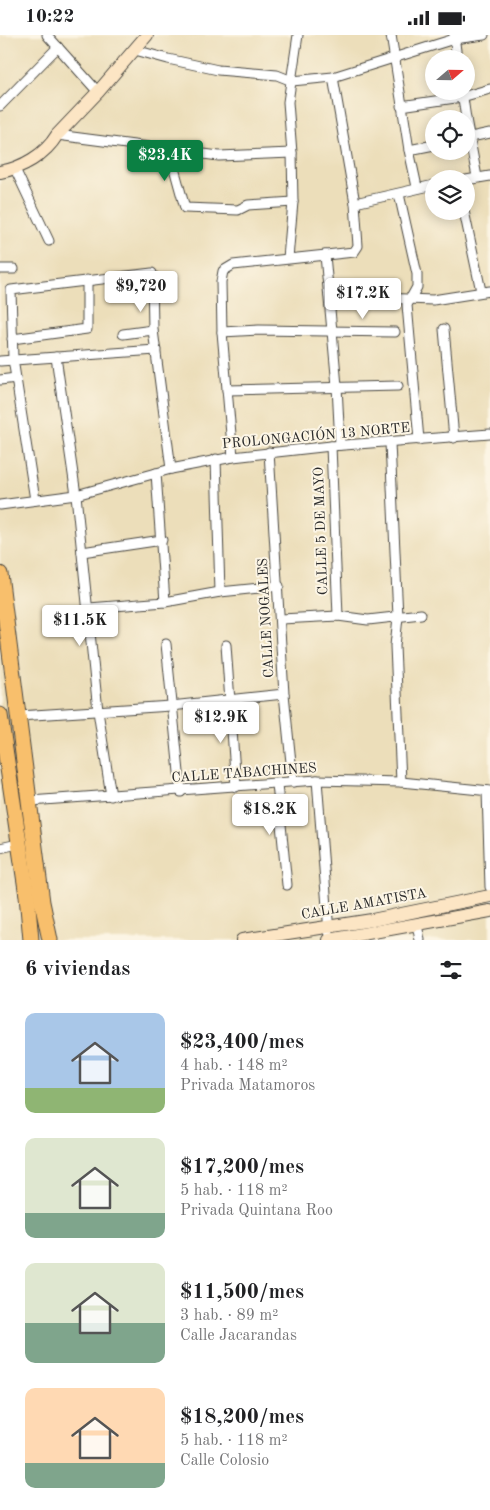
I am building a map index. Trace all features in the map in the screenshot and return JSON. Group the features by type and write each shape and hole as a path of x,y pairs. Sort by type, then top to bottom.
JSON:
{"main road":[{"path":"0,574 42,902 50,940"},
{"path":"0,715 5,791 18,844 32,940"}],"street":[{"path":"47,35 98,92"},
{"path":"0,172 15,169 37,156 52,143 57,135 98,92 147,35"},
{"path":"288,258 293,202 288,102 298,35"},
{"path":"391,35 393,60 417,187"},
{"path":"135,49 168,59 210,68 276,75 292,81 333,77 393,60 454,37 484,35"},
{"path":"454,37 456,50"},
{"path":"0,106 58,47"},
{"path":"233,457 222,332 221,282 223,271 233,265 354,252 358,247 355,203 333,77"},
{"path":"475,92 490,89"},
{"path":"401,105 429,100"},
{"path":"475,136 490,133"},
{"path":"57,135 219,156 292,153"},
{"path":"409,150 425,147"},
{"path":"168,150 185,208 238,210 248,205 293,202"},
{"path":"473,160 477,177 490,176"},
{"path":"15,169 49,241"},
{"path":"355,203 399,195 417,187 425,186"},
{"path":"399,195 417,273 417,287 407,305 419,440"},
{"path":"328,296 432,300 485,291 466,220"},
{"name":"CALLE 5 DE MAYO","path":"325,255 337,386 335,446 338,616"},
{"path":"0,269 14,269"},
{"path":"35,499 13,359 11,289 152,273 153,330 170,469"},
{"path":"12,339 87,329 87,280"},
{"path":"444,329 454,438"},
{"path":"123,334 153,330"},
{"path":"222,332 259,330 395,332"},
{"path":"0,361 156,350"},
{"path":"56,357 76,495 98,711 111,796"},
{"path":"0,380 16,378"},
{"path":"227,390 398,386"},
{"name":"PROLONGACIÓN 13 NORTE","path":"0,505 76,495 170,469 216,459 269,452 490,434"},
{"path":"390,443 398,617 395,645 401,782"},
{"name":"CALLE NOGALES","path":"269,452 279,586 284,694 293,782"},
{"path":"216,459 220,592"},
{"path":"156,473 165,602"},
{"path":"82,552 162,540"},
{"path":"88,607 165,602 220,592 279,586"},
{"path":"280,619 338,616 368,620 421,614"},
{"path":"166,644 181,792"},
{"path":"226,645 236,787"},
{"path":"19,716 171,705 284,694"},
{"path":"317,780 329,940 372,936 490,911"},
{"name":"CALLE TABACHINES","path":"30,801 181,792 317,780 401,782 489,791"},
{"path":"277,784 287,885"},
{"path":"489,791 490,887"},
{"path":"0,848 18,844"},
{"name":"CALLE AMATISTA","path":"242,940 490,896"},
{"path":"417,925 420,940"}]}
